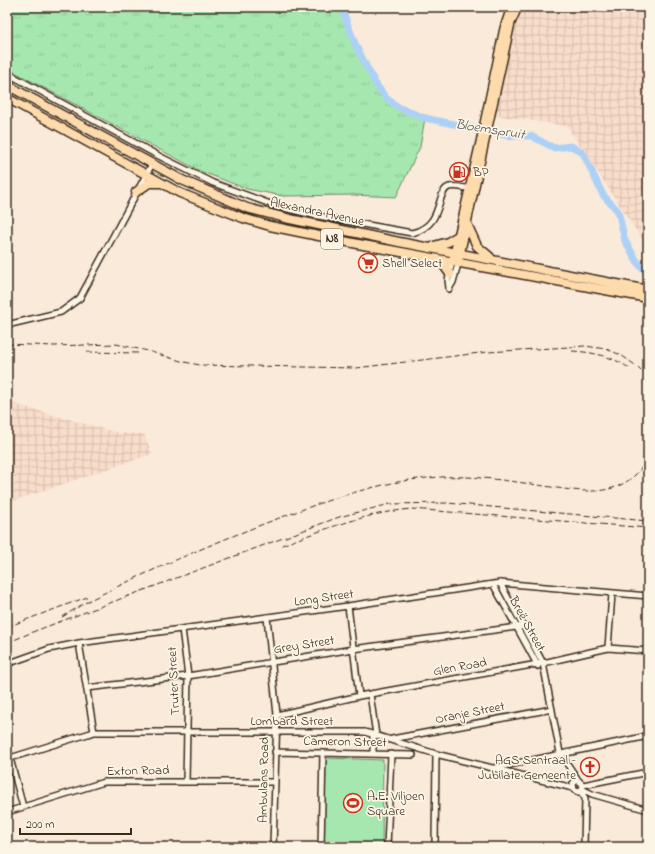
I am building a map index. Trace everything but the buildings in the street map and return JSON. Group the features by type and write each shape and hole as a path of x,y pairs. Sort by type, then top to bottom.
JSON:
{"highway":[{"name":"Alexandra Avenue","path":"7,85 195,187 269,214 421,246 648,290"},
{"name":"Alexandra Avenue","path":"7,98 164,184 215,207 270,226 455,263 648,298"},
{"path":"136,192 149,183 156,182 164,184"},
{"path":"215,207 218,196"},
{"path":"467,224 477,246 494,259"},
{"path":"421,246 442,244 458,236"},
{"path":"440,260 446,266 450,274"}],"main road":[{"path":"455,263 467,224 502,37 511,7"},
{"path":"487,123 511,23 518,7"},
{"path":"458,252 458,236 473,189"}],"street":[{"path":"7,73 202,178 269,204 313,215 412,233 423,229 432,222 446,188 455,186 473,189"},
{"path":"7,325 61,312 76,303 88,287 136,192 152,164"},
{"path":"455,263 449,289 450,274 455,263"},
{"name":"Long Street","path":"7,664 49,649 79,643 267,618 500,583 648,596"},
{"name":"Breë Street","path":"500,583 524,626 540,664 552,709 560,753 582,788"},
{"name":"Breë Street","path":"493,584 540,664"},
{"path":"608,648 612,594"},
{"path":"348,606 359,696"},
{"name":"Ambulans Road","path":"267,618 277,715 274,782 274,847"},
{"name":"Grey Street","path":"87,688 188,676 271,661 524,626"},
{"name":"Truter Street","path":"182,629 188,676 186,782"},
{"path":"79,643 94,732"},
{"name":"Glen Road","path":"277,715 359,696 540,664 608,648 648,651"},
{"path":"370,694 374,734 373,754"},
{"name":"Oranje Street","path":"391,739 552,709"},
{"name":"Lombard Street","path":"9,759 94,732 365,732 436,754 572,788 576,791 582,788"},
{"path":"493,768 648,736"},
{"path":"7,747 22,807"},
{"name":"Cameron Street","path":"275,752 413,755"},
{"path":"321,847 323,753"},
{"path":"387,847 391,754"},
{"path":"434,847 436,754"},
{"path":"582,788 648,772"},
{"path":"572,788 573,783 578,780"},
{"name":"Exton Road","path":"7,812 104,782 274,782"},
{"path":"582,788 592,794 648,810"},
{"path":"582,788 585,798 584,847"}],"shaded area":[{"path":"521,7 648,7 648,248 567,126 495,115 518,11"},
{"path":"7,402 118,433 144,434 152,454 7,503"}],"green space":[{"path":"7,7 341,7 360,56 379,90 395,105 425,118 420,147 396,197 354,195 283,196 247,189 200,171 7,68"},
{"name":"A.E. Viljoen Square","path":"325,758 383,760 382,847 324,847"}],"waterway":[{"name":"Bloemspruit","path":"341,7 356,46 375,83 386,98 400,108 425,118 510,136 531,136 554,148 571,146 583,153 603,195 618,211 625,241 640,266 648,272"}],"railway":[{"path":"7,344 54,346 116,344 200,365 356,368 488,352 585,346 606,349 621,355 635,365 648,378"},
{"path":"572,351 602,355 616,360 629,368"},
{"path":"87,352 139,353"},
{"path":"62,617 94,598 206,547 311,506 370,488 409,480 442,477 469,477 569,490 599,491 613,488 626,482 638,472 648,458"},
{"path":"7,643 35,631 339,517 390,504 447,503 648,521"},
{"path":"282,545 362,518 412,509 648,528"},
{"path":"7,627 87,597"}],"place":[{"name":"BP","path":"459,172"},
{"name":"Shell Select","path":"368,263"},
{"name":"AGS Sentraal - Jubilate Gemeente","path":"590,767"},
{"name":"A.E. Viljoen Square","path":"353,803"}]}
